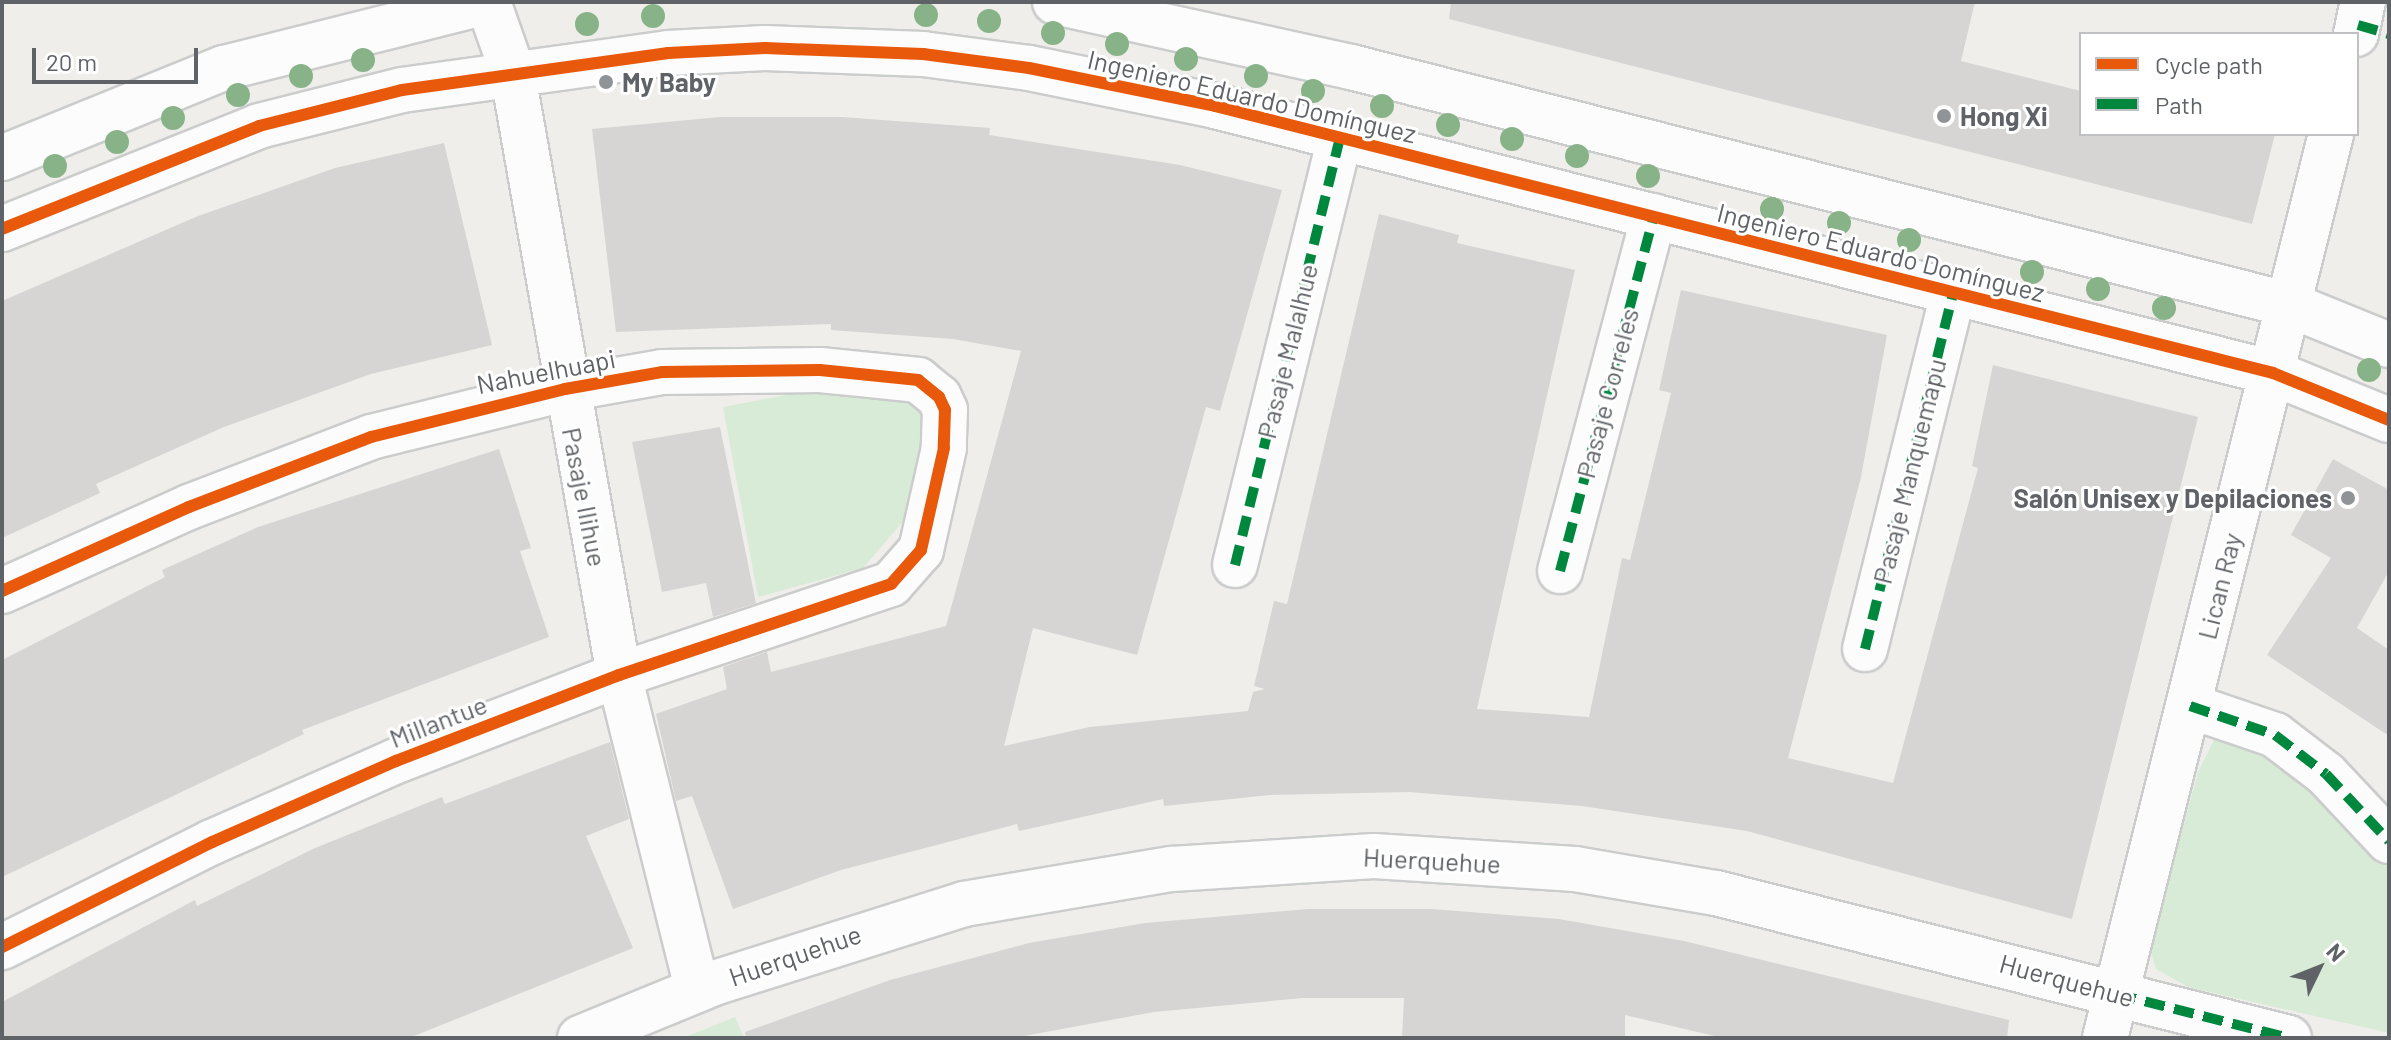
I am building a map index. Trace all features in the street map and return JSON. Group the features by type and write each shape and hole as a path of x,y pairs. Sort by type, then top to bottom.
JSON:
{"street":[{"name":"Pasaje Ilihue","path":"488,2 512,70 565,389 619,675 697,989"},
{"path":"2,158 224,68 488,2"},
{"name":"Ingeniero Eduardo Domínguez","path":"1055,2 1351,67 2290,305 2389,345"},
{"name":"Ingeniero Eduardo Domínguez","path":"2,229 259,126 512,70 765,48 923,54 1092,80 1654,216 2273,373 2389,420"},
{"name":"Lican Ray","path":"2105,1038 2331,136"},
{"name":"Pasaje Malalhue","path":"1235,565 1340,138"},
{"name":"Pasaje Correles","path":"1560,571 1654,216"},
{"name":"Pasaje Manquemapu","path":"1865,649 1953,293"},
{"name":"Nahuelhuapi","path":"2,591 189,507 371,437 565,389 662,372 758,367 918,380 939,397 946,427 921,550 904,573"},
{"name":"Millantue","path":"2,947 186,854 369,773 619,675 872,593 904,573"},
{"path":"2190,706 2275,735 2326,774 2389,841"},
{"name":"Huerquehue","path":"580,1038 697,989 889,924 1028,890 1245,860 1374,856 1639,879 1795,911 2289,1038"}],"green space":[{"path":"834,386 906,400 925,418 929,434 906,518 863,568 758,597 723,407"},
{"path":"2216,736 2270,753 2375,847 2389,868 2389,1033 2188,987 2156,969 2150,949 2198,772"},
{"path":"735,1017 744,1038 683,1038"}],"building":[{"path":"1451,2 1975,2 1961,61 2079,90 2079,136 2274,136 2252,224 1449,19"},
{"path":"720,117 842,117 990,128 989,135 1180,165 1282,190 1220,411 1206,407 1137,655 1033,628 1004,746 1090,727 1248,711 1253,692 1265,689 1254,686 1274,601 1287,604 1379,214 1459,235 1457,243 1575,270 1477,709 1589,717 1622,558 1630,560 1671,393 1659,390 1681,290 1887,335 1861,477 1788,758 1893,783 1978,468 1972,466 1993,365 2198,417 2072,919 1747,831 1582,806 1409,792 1270,795 1164,806 1163,799 1019,831 1017,824 841,870 733,909 692,796 676,801 656,714 727,689 723,667 767,652 771,672 946,626 1021,351 953,339 831,330 831,324 616,332 592,129"},
{"path":"444,143 492,345 371,374 224,427 96,484 100,493 2,538 2,301 198,216 335,168"},
{"path":"720,427 756,603 713,617 706,583 662,592 632,442"},
{"path":"499,449 531,548 520,551 549,637 302,730 304,734 2,877 2,660 165,577 162,570 258,527"},
{"path":"2333,459 2389,490 2389,571 2357,628 2389,650 2389,736 2267,655 2331,558 2291,535"},
{"path":"610,742 629,819 586,836 633,948 409,1038 2,1038 2,1002 195,900 197,906 315,848 442,797 445,804"},
{"path":"1308,909 1432,909 1559,919 1684,941 2009,1020 2007,1038 1723,1038 1625,1015 1625,1038 1402,1038 1404,998 1303,998 1154,1012 1013,1038 746,1038 745,1032 890,980 1029,943 1145,923"}],"marked path":[{"path":"2358,25 2389,34"},
{"path":"1235,565 1340,138"},
{"path":"1560,571 1654,216"},
{"path":"1865,649 1953,293"},
{"path":"2190,706 2275,735 2326,774 2389,841"},
{"path":"2116,994 2289,1038"}],"cycle path":[{"path":"2,229 259,126 402,90 668,53 765,48 923,54 1029,68 1215,106 2273,373 2389,420"},
{"path":"2,591 189,507 371,437 565,389 662,372 820,370 918,380 939,397 945,410 944,448 921,550 891,584 619,675 396,761 212,842 2,947"}],"place":[{"name":"My Baby","path":"606,82"},
{"name":"Hong Xi","path":"1944,116"},
{"name":"Salón Unisex y Depilaciones","path":"2348,498"}]}
